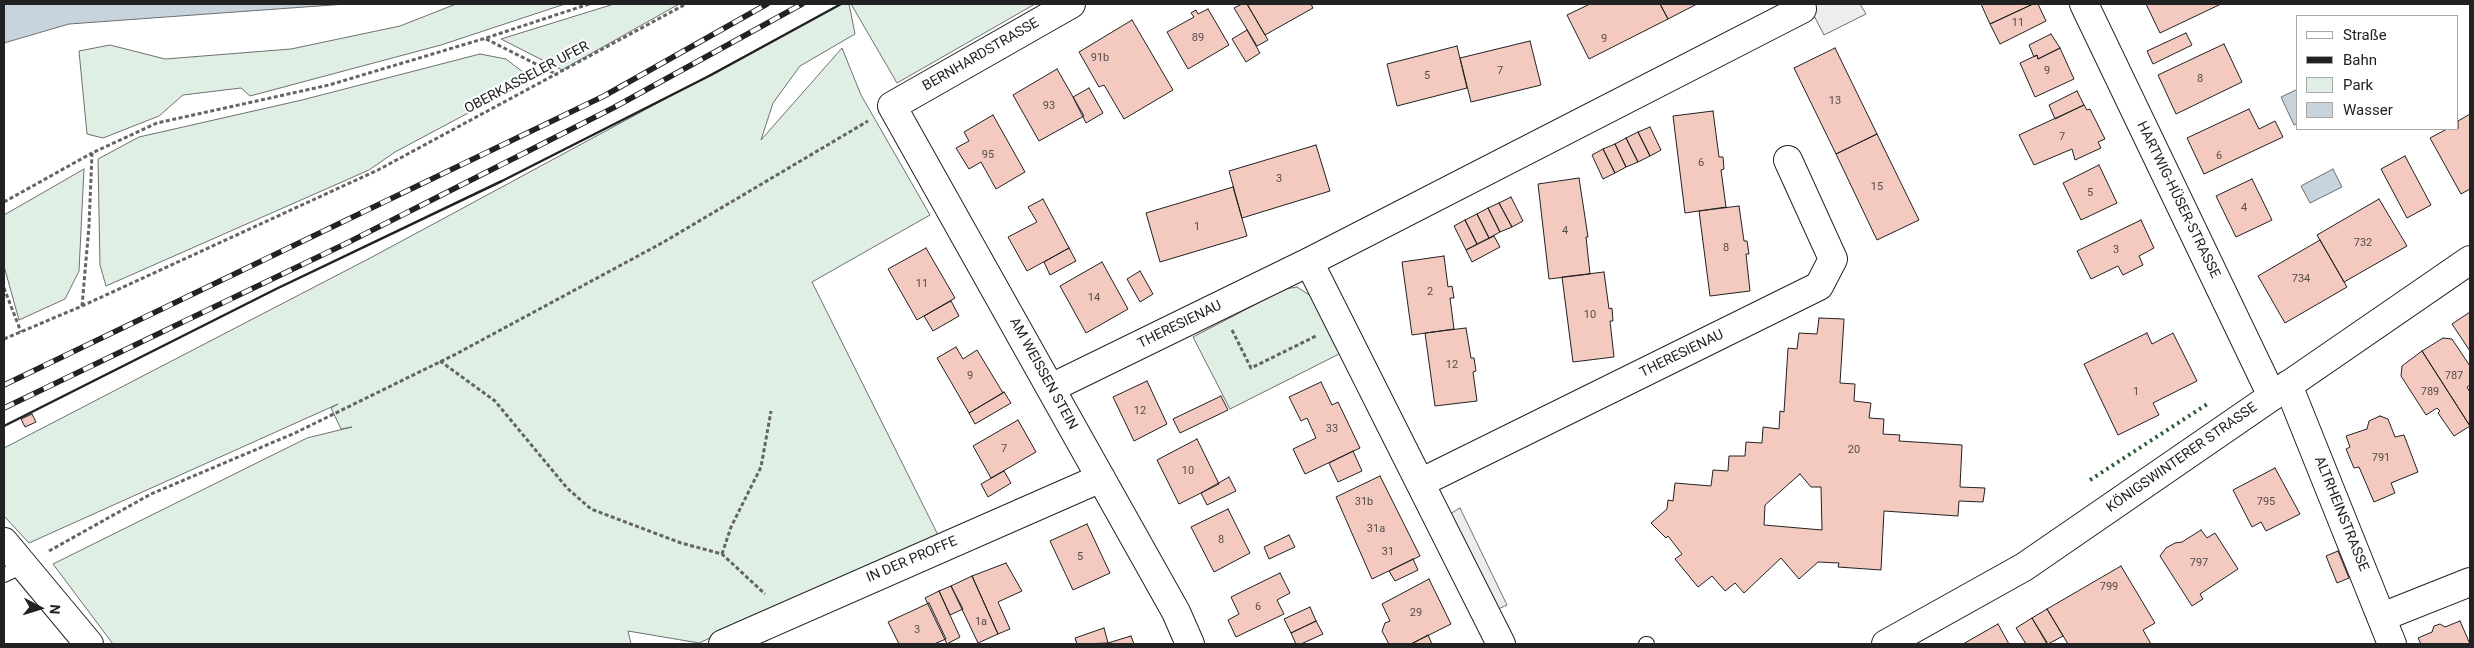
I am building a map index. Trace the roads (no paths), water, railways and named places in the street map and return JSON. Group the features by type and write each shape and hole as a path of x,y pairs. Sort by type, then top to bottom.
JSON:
{"street":[{"name":"BERNHARDSTRASSE","path":"892,106 1071,4"},
{"name":"HARTWIG-HÜSER-STRASSE","path":"2084,4 2280,390"},
{"name":"THERESIENAU","path":"1052,388 1309,262 1802,9"},
{"name":"AM WEISSEN STEIN","path":"892,106 1052,388 1176,612 1190,644"},
{"name":"THERESIENAU","path":"1420,483 1819,286 1833,259 1788,160"},
{"name":"KÖNIGSWINTERER STRASSE","path":"1899,641 2024,567 2470,260"},
{"path":"1309,262 1501,644"},
{"name":"ALTRHEINSTRASSE","path":"2280,390 2382,617 2392,644"},
{"name":"IN DER PROFFE","path":"724,644 1101,478"},
{"path":"4,542 14,570 90,644"},
{"path":"2382,617 2470,582"}],"water":[{"path":"4,4 346,4 69,24 4,43"},
{"path":"2296,90 2296,124 2294,125 2281,97"},
{"path":"2333,169 2342,187 2310,203 2301,186"}],"railway":[{"path":"4,385 604,96 767,4"},
{"path":"4,408 347,243 613,108 802,4"}]}
